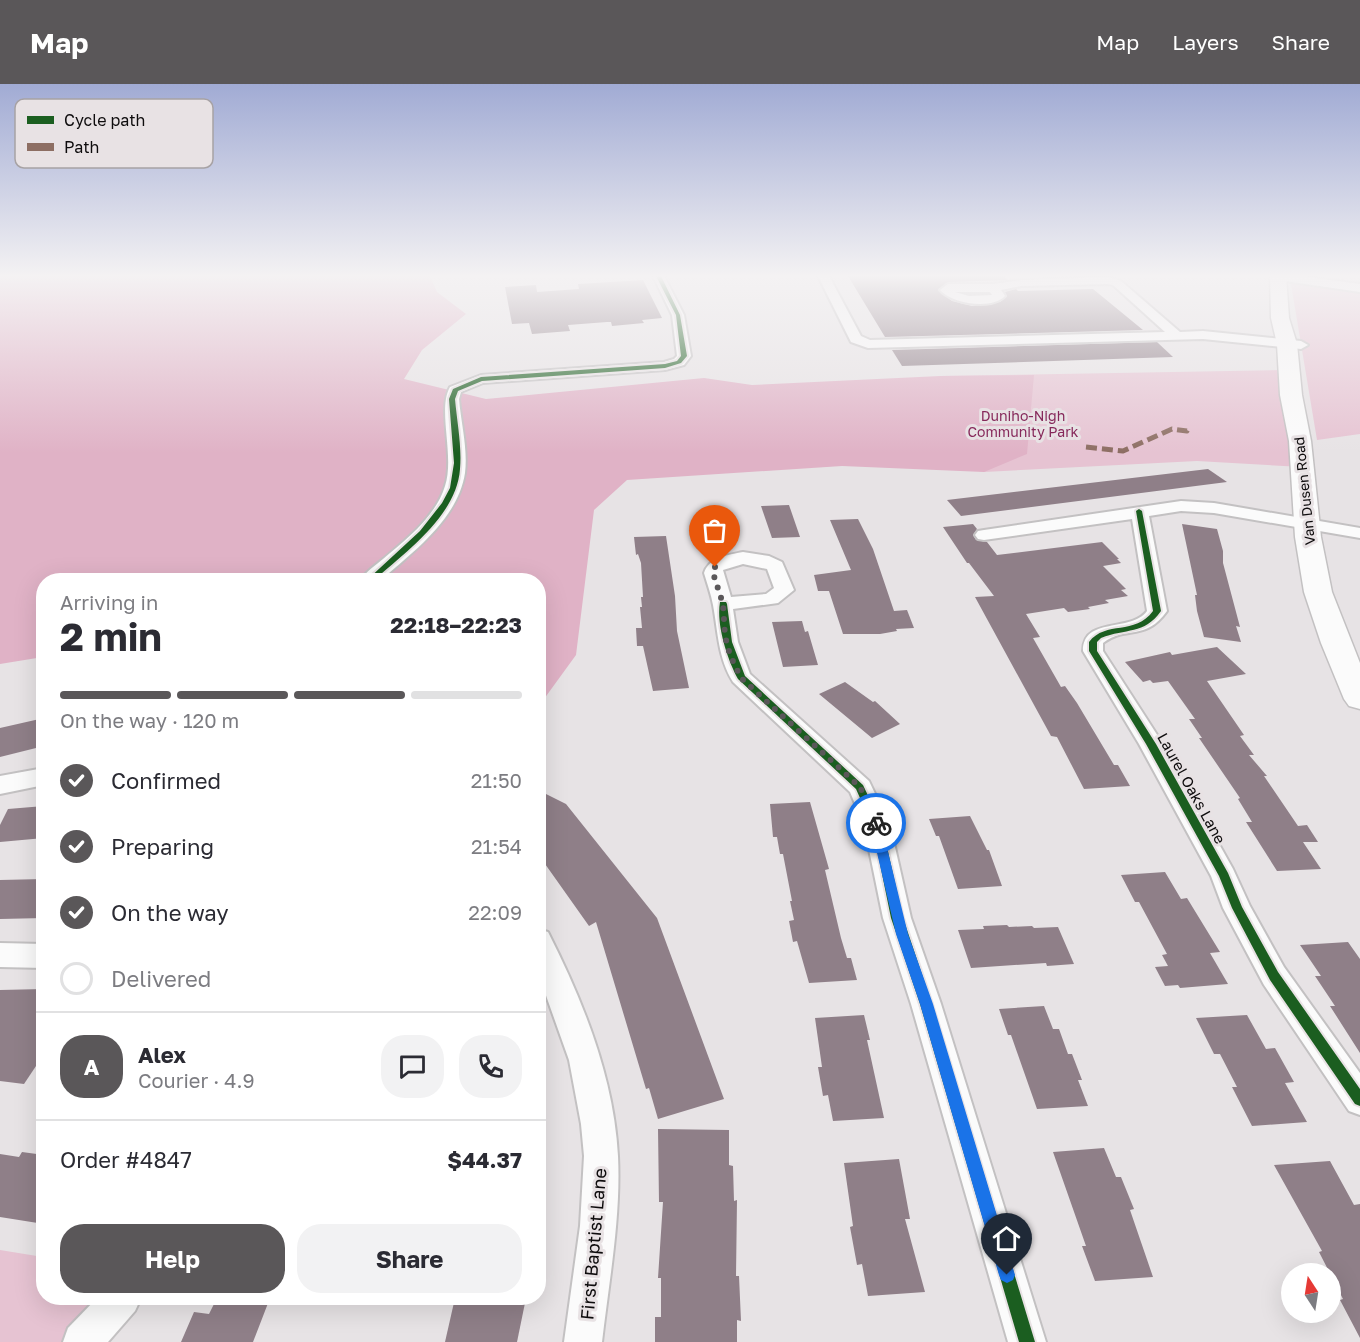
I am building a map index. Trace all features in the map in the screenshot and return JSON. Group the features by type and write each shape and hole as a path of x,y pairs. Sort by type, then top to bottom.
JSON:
{"main road":[{"name":"Van Dusen Road","path":"1289,335 1294,345 1291,394 1318,525 1360,662"},
{"name":"Van Dusen Road","path":"1318,525 1318,592 1336,643 1360,699"}],"street":[{"path":"378,573 428,530 447,500 457,473 452,399 455,390 481,379 665,366 679,362 684,356 681,335"},
{"path":"854,335 856,339 868,344 1176,335 1218,336 1294,345"},
{"path":"984,535 1166,507 1206,507 1360,533"},
{"name":"Laurel Oaks Lane","path":"1139,511 1157,611 1151,622 1144,625 1103,633 1096,637 1092,644 1092,651 1151,744 1224,876 1237,908 1274,976 1360,1100"},
{"path":"723,604 725,636 730,655 741,678 860,787 874,817 897,918 926,1004 1027,1342"},
{"path":"0,785 36,778"},
{"path":"0,955 36,956"},
{"name":"First Baptist Lane","path":"546,963 581,1045 599,1133 602,1186 583,1342"},
{"path":"82,1342 116,1305"}],"green space":[{"path":"0,335 441,335 422,350 404,379 486,399 704,378 752,385 940,376 1034,375 1027,454 984,472 842,466 627,480 594,510 576,655 546,696 546,573 36,573 36,658 0,664"},
{"path":"1299,335 1360,335 1360,434 1317,440"},
{"name":"Duniho-Nigh Community Park","path":"1289,370 1302,467 1197,461 984,472 940,376"},
{"path":"0,1250 36,1256 36,1305 116,1305 82,1342 0,1342"}],"building":[{"path":"884,335 970,335 885,337"},
{"path":"1157,342 1173,357 902,366 892,350"},
{"path":"1208,469 1227,482 961,516 947,500"},
{"path":"789,505 800,537 772,538 761,506"},
{"path":"858,519 873,549 894,611 907,610 914,628 896,629 897,631 880,634 843,634 829,591 818,591 814,575 851,570 830,520"},
{"path":"973,524 977,529 973,535 976,540 987,542 997,555 1102,542 1119,559 1117,559 1121,563 1103,566 1126,589 1121,590 1128,596 1105,600 1109,603 1088,607 1090,609 1068,612 1064,608 1026,614 1040,637 1033,638 1061,687 1065,686 1077,703 1114,765 1118,765 1130,786 1084,789 1057,737 1051,736 975,597 994,596 967,563 943,527"},
{"path":"1182,524 1217,529 1223,551 1223,563 1240,627 1236,626 1241,642 1204,637 1197,611 1195,595 1197,595"},
{"path":"666,536 675,596 677,631 689,688 653,691 643,646 637,646 636,628 642,628 640,607 642,607 641,597 643,597 641,563 638,554 636,555 634,537"},
{"path":"802,621 805,632 808,631 818,665 783,667 772,622"},
{"path":"1217,647 1246,674 1207,681 1244,735 1240,736 1254,755 1249,755 1267,776 1264,776 1298,826 1307,825 1318,842 1303,842 1321,869 1277,871 1246,822 1252,822 1238,799 1240,798 1199,738 1202,738 1189,719 1195,719 1168,681 1143,682 1125,662 1170,652 1172,655"},
{"path":"845,682 873,702 875,701 900,724 872,738 819,694"},
{"path":"36,720 36,748 0,757 0,728"},
{"path":"546,794 566,804 657,918 724,1099 658,1119 649,1088 646,1089 596,922 589,926 546,865"},
{"path":"810,802 829,869 825,870 841,938 847,958 851,958 857,980 809,983 797,941 793,942 789,921 794,920 790,901 792,901 783,854 780,854 777,837 773,837 770,804"},
{"path":"36,807 36,839 0,842 0,825 8,809"},
{"path":"970,816 989,850 1002,886 958,889 939,836 936,836 929,819"},
{"path":"1165,872 1181,899 1187,898 1220,952 1210,953 1228,984 1180,988 1178,985 1165,986 1155,967 1168,966 1162,955 1167,954 1139,902 1135,902 1121,875"},
{"path":"36,879 36,918 0,919 0,880"},
{"path":"1007,925 1034,928 1058,927 1074,964 1047,966 1046,963 971,968 958,930"},
{"path":"1348,942 1360,959 1360,1053 1330,1006 1335,1006 1315,976 1321,976 1300,945"},
{"path":"36,989 36,1066 24,1084 0,1081 0,990"},
{"path":"1044,1006 1053,1029 1059,1029 1068,1054 1072,1054 1082,1080 1078,1080 1088,1106 1037,1109 1011,1035 1008,1035 999,1009"},
{"path":"864,1015 870,1040 867,1040 884,1118 833,1121 828,1095 823,1096 818,1067 822,1067 815,1018"},
{"path":"1247,1015 1266,1049 1275,1048 1294,1082 1285,1083 1307,1122 1252,1126 1232,1087 1237,1087 1220,1054 1214,1054 1196,1018"},
{"path":"658,1129 729,1130 729,1165 733,1166 734,1201 737,1200 736,1276 739,1276 741,1321 737,1320 737,1342 655,1342 655,1317 661,1317 661,1278 658,1278 663,1202 659,1202"},
{"path":"1104,1148 1116,1177 1121,1177 1134,1209 1130,1210 1153,1277 1095,1281 1082,1246 1086,1246 1053,1152"},
{"path":"22,1152 36,1154 36,1223 0,1217 0,1154 19,1157"},
{"path":"899,1159 910,1219 905,1219 925,1292 868,1296 862,1264 857,1265 850,1227 853,1226 844,1163"},
{"path":"1330,1161 1354,1205 1360,1204 1360,1338 1341,1302 1343,1299 1341,1263 1325,1263 1319,1252 1322,1251 1274,1165"},
{"path":"214,1305 267,1305 253,1342 181,1342 194,1312 209,1314"},
{"path":"453,1305 525,1305 517,1342 445,1342"}],"marked path":[{"path":"1086,447 1123,451 1172,429 1187,431 1190,426"}],"cycle path":[{"path":"378,573 423,532 446,503 453,488 457,472 457,444 452,399 455,390 481,379 665,366 679,362 684,356 681,335"},
{"path":"1139,511 1157,611 1151,620 1141,625 1098,636 1093,642 1093,651 1151,744 1224,876 1237,908 1274,976 1360,1100"},
{"path":"723,604 728,642 741,677 860,787 877,825 897,918 926,1004 1027,1342"}],"way so far":[{"path":"715,567 713,573 723,604 725,636 730,655 741,678 860,787 876,823"}],"route":[{"path":"876,823 897,918 926,1004 1007,1275"}]}
